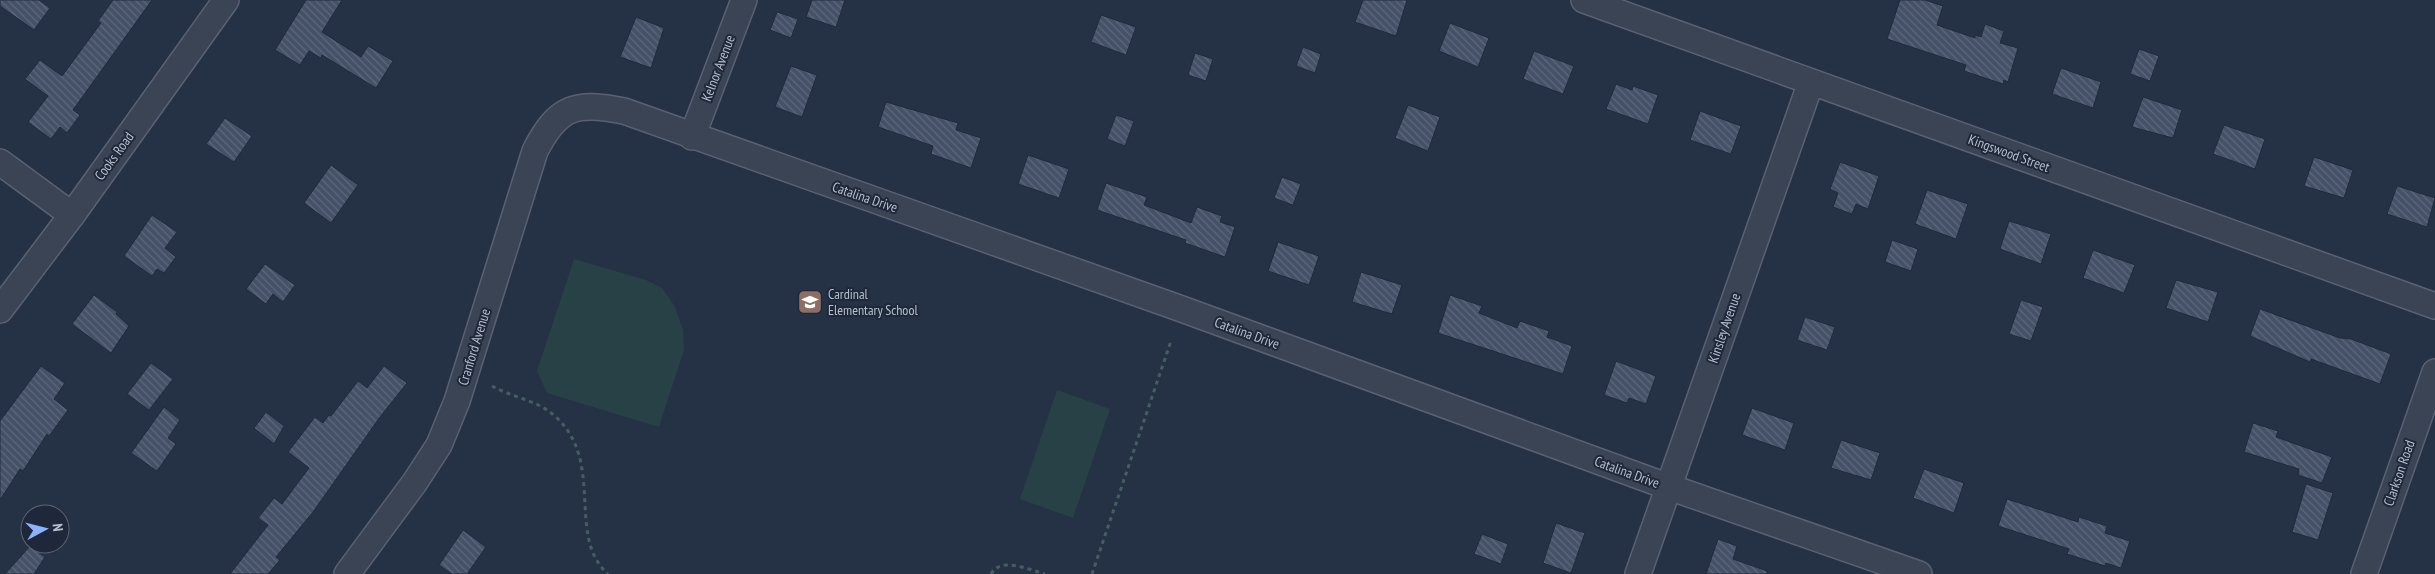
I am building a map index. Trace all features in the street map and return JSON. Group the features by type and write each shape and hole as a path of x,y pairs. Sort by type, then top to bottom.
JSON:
{"street":[{"name":"Cooks Road","path":"0,310 72,215 226,0"},
{"name":"Kelnor Avenue","path":"692,137 744,0"},
{"name":"Kingswood Street","path":"1584,0 2435,306"},
{"name":"Kinsley Avenue","path":"1638,574 1811,82"},
{"name":"Catalina Drive","path":"571,108 587,106 624,111 692,137 1179,308 1669,487 1919,574"},
{"name":"Cranford Avenue","path":"346,574 415,482 439,445 457,400 535,151 543,135 555,120 571,108"},
{"path":"0,162 72,215"},
{"name":"Clarkson Road","path":"2364,574 2435,372"}],"path":[{"path":"1092,574 1171,341"},
{"path":"492,386 544,408 556,418 574,442 584,470 589,546 597,563 608,574"},
{"path":"991,574 994,569 1005,564 1045,574"}],"green space":[{"path":"574,259 646,280 662,288 674,305 683,330 684,350 659,427 547,393 537,371"},
{"path":"1057,390 1110,409 1073,518 1020,499"}],"building":[{"path":"0,0 39,0 50,8 34,30 0,6"},
{"path":"113,0 152,0 73,110 80,115 67,133 60,127 51,139 28,122 48,96 25,79 40,60 62,76 101,23 98,21"},
{"path":"306,0 342,0 322,32 361,57 368,46 393,61 376,88 322,55 321,58 309,51 300,65 275,50"},
{"path":"812,0 845,0 836,27 806,17"},
{"path":"1363,0 1407,0 1396,36 1355,22"},
{"path":"1900,0 1925,0 1943,6 1937,25 1975,38 1975,35 1981,37 1985,24 2004,31 2000,43 2018,48 2008,82 2004,80 2003,84 1964,71 1966,65 1887,39"},
{"path":"777,12 798,19 791,38 770,30"},
{"path":"1101,15 1136,27 1126,55 1091,42"},
{"path":"636,17 664,28 651,68 620,57"},
{"path":"1450,23 1489,38 1478,67 1439,51"},
{"path":"1303,47 1321,54 1315,73 1296,66"},
{"path":"2139,49 2159,56 2150,81 2130,74"},
{"path":"1534,51 1574,66 1563,94 1523,79"},
{"path":"1195,53 1213,59 1206,81 1188,75"},
{"path":"791,66 817,75 802,117 775,107"},
{"path":"2061,68 2101,82 2093,108 2052,94"},
{"path":"1616,84 1632,90 1633,86 1658,95 1648,124 1606,109"},
{"path":"2143,97 2182,110 2173,138 2132,127"},
{"path":"886,102 958,123 956,130 981,138 971,168 931,154 933,146 878,127"},
{"path":"1408,105 1440,117 1428,151 1395,138"},
{"path":"1700,111 1741,126 1731,154 1690,140"},
{"path":"1116,115 1134,121 1125,146 1107,139"},
{"path":"225,118 252,136 234,162 206,144"},
{"path":"2224,125 2265,139 2255,169 2213,154"},
{"path":"1028,155 1069,169 1059,198 1018,184"},
{"path":"2314,157 2353,170 2344,198 2304,186"},
{"path":"1840,162 1879,176 1868,209 1856,204 1852,214 1833,207 1838,193 1830,189"},
{"path":"331,165 358,185 331,223 304,203"},
{"path":"1282,177 1301,184 1293,205 1274,198"},
{"path":"1106,183 1147,197 1144,205 1191,223 1197,207 1222,216 1220,222 1235,227 1225,257 1185,243 1186,240 1097,210"},
{"path":"2397,186 2435,198 2427,227 2387,214"},
{"path":"1927,190 1968,204 1956,239 1915,224"},
{"path":"152,215 177,232 165,248 176,257 164,273 157,269 152,276 124,256"},
{"path":"2009,221 2051,234 2041,264 2000,249"},
{"path":"1892,240 1918,249 1911,271 1885,262"},
{"path":"1278,242 1319,256 1309,285 1268,271"},
{"path":"2093,250 2135,265 2124,293 2083,278"},
{"path":"265,264 295,285 283,302 273,294 266,304 246,289"},
{"path":"1361,272 1402,285 1392,314 1352,302"},
{"path":"2176,280 2218,292 2208,322 2166,308"},
{"path":"94,295 117,312 116,314 129,326 111,353 72,324"},
{"path":"1450,295 1482,306 1479,313 1517,328 1520,321 1549,331 1547,337 1572,346 1563,374 1438,333"},
{"path":"2021,300 2043,307 2031,341 2009,334"},
{"path":"2260,309 2391,354 2380,384 2311,359 2310,362 2250,336"},
{"path":"1805,317 1835,327 1827,350 1797,340"},
{"path":"1616,361 1656,376 1646,404 1629,398 1627,403 1604,395"},
{"path":"151,363 173,379 149,410 127,394"},
{"path":"41,366 65,383 54,399 68,410 49,436 47,434 23,471 20,469 0,500 0,421"},
{"path":"384,366 407,383 380,417 313,512 276,557 280,560 268,574 230,574 268,525 258,518 274,498 282,504 309,468 288,452 315,417 323,423 329,415 331,416 358,381 367,388"},
{"path":"164,407 180,420 168,438 176,444 157,471 131,453"},
{"path":"1752,408 1794,423 1785,450 1742,435"},
{"path":"266,412 284,426 274,444 254,428"},
{"path":"2253,423 2278,431 2276,437 2332,457 2322,483 2298,475 2299,469 2244,452"},
{"path":"1841,440 1880,453 1871,480 1831,468"},
{"path":"1924,469 1964,483 1954,513 1913,498"},
{"path":"2306,484 2333,493 2318,540 2292,532"},
{"path":"2007,499 2078,522 2079,517 2107,526 2105,533 2130,541 2121,568 2106,563 2105,566 2067,554 2069,549 1998,526"},
{"path":"1556,523 1585,533 1571,573 1543,563"},
{"path":"463,530 486,547 467,574 452,574 439,565"},
{"path":"1482,534 1508,544 1501,564 1474,554"},
{"path":"1718,539 1737,546 1733,559 1767,571 1767,574 1706,574"},
{"path":"23,554 41,554 45,557 34,574 5,574"}],"place":[{"name":"Cardinal Elementary School","path":"810,302"}]}
